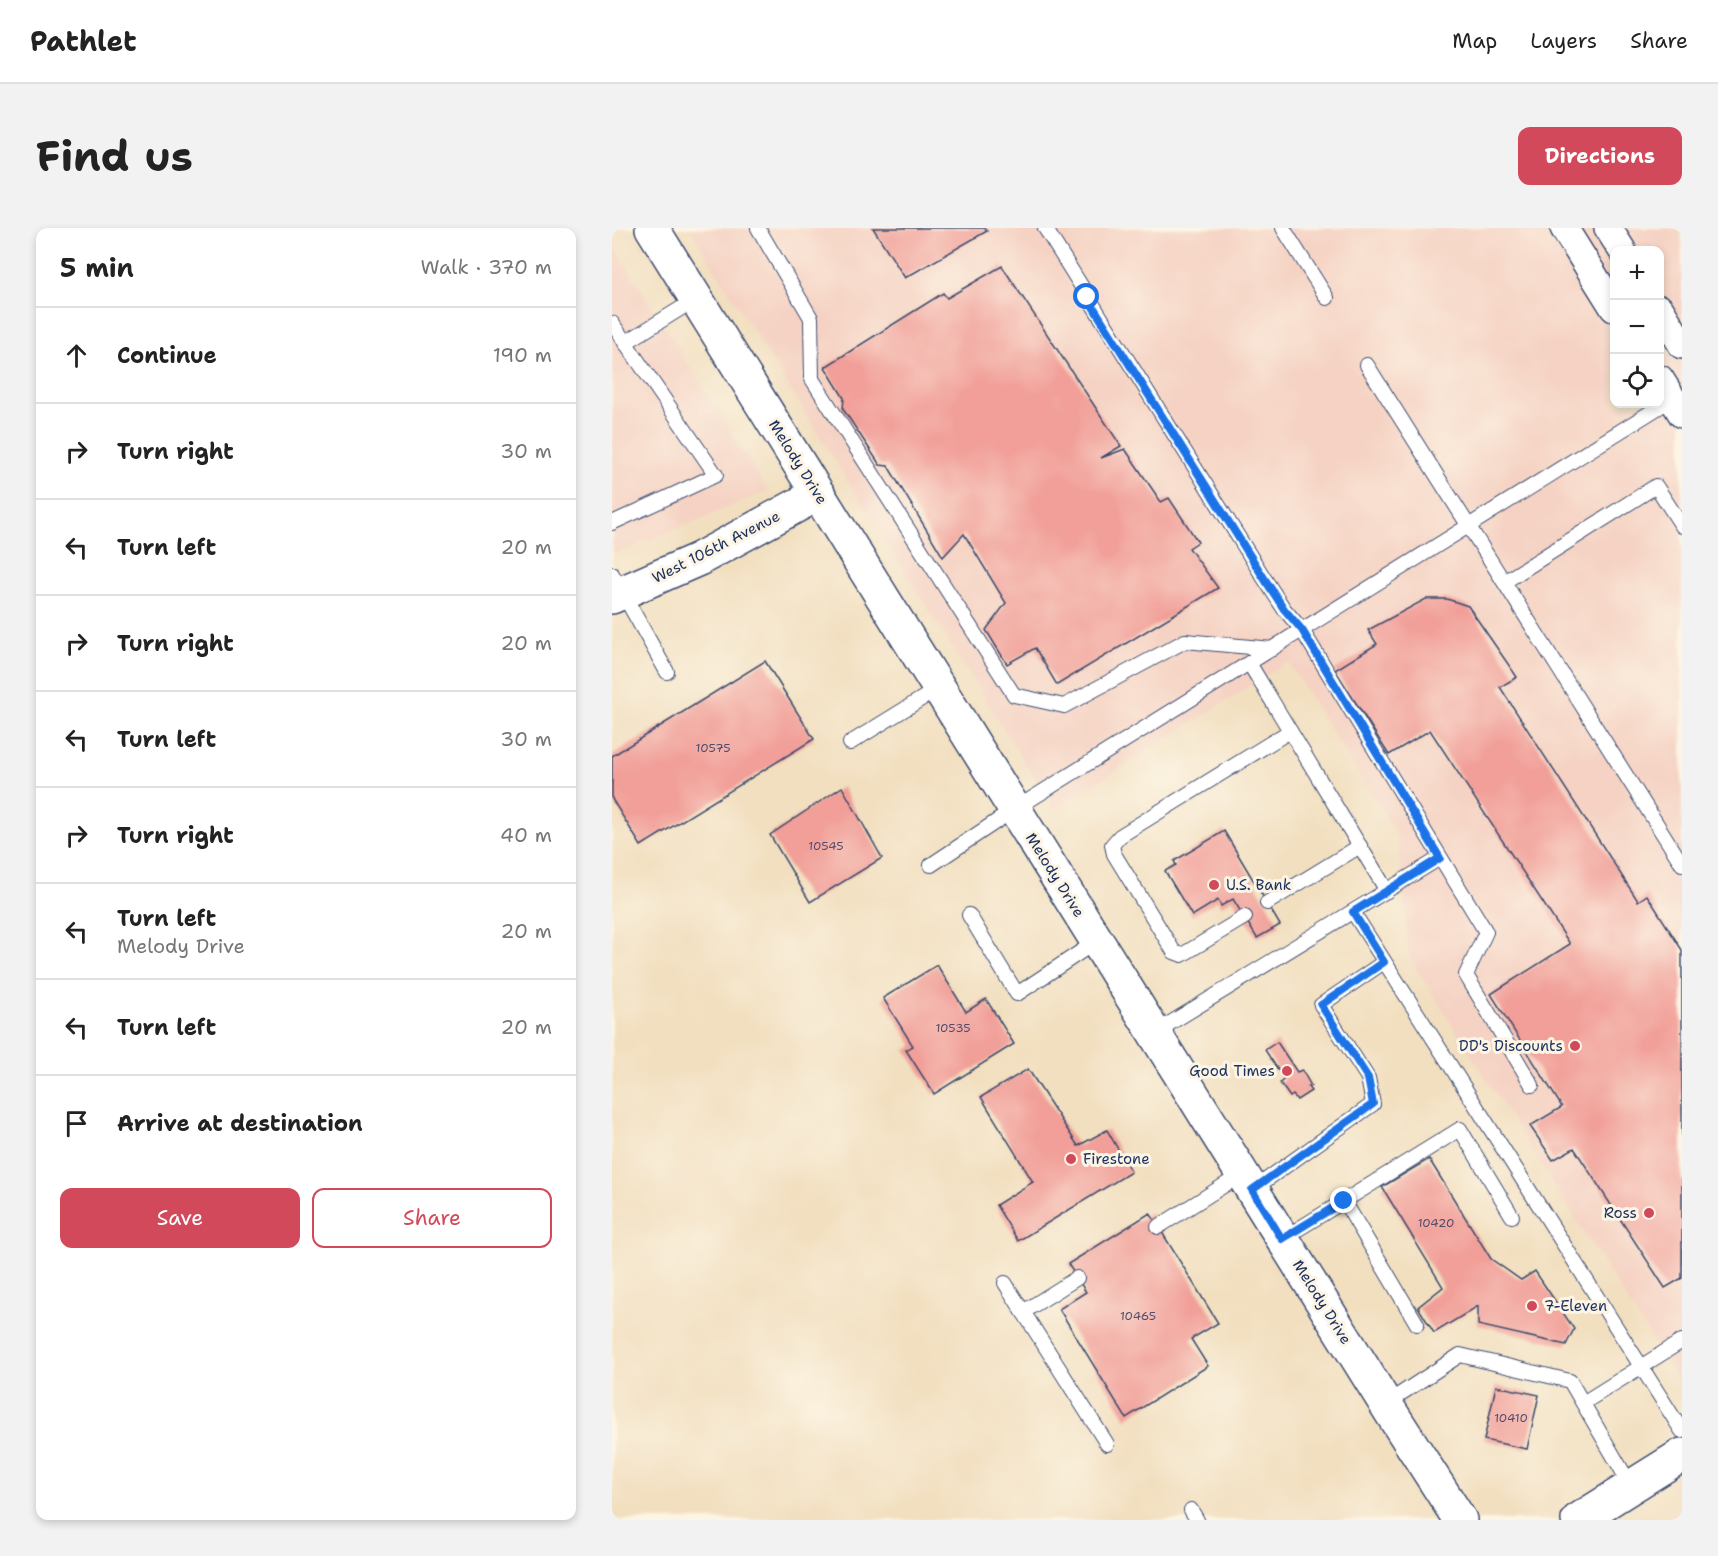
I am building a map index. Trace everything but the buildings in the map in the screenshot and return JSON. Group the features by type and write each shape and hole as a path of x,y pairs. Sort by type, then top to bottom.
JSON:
{"street":[{"name":"Melody Drive","path":"652,228 1385,1404 1460,1520"},
{"path":"1564,228 1610,302"},
{"path":"1608,228 1619,246"},
{"path":"1664,317 1682,345"},
{"name":"West 106th Avenue","path":"616,588 699,559 818,494"},
{"path":"1578,1520 1682,1455"}],"lane":[{"path":"758,228 811,318 812,379 1014,695 1065,706 1185,641 1272,649"},
{"path":"1045,228 1264,578 1284,609 1302,630 1486,932 1466,975 1532,1085"},
{"path":"1282,228 1327,298"},
{"path":"625,343 696,299"},
{"path":"612,323 716,475 612,523"},
{"path":"1367,365 1682,864"},
{"path":"932,865 1015,809 1674,396"},
{"path":"1504,582 1656,486 1682,526"},
{"path":"616,588 667,672"},
{"path":"1249,663 1387,891"},
{"path":"850,743 939,688"},
{"path":"1245,917 1182,955 1174,952 1114,854 1112,845 1120,836 1290,731"},
{"path":"1267,903 1360,846"},
{"path":"1154,1033 1440,858"},
{"path":"1353,912 1682,1431"},
{"path":"969,915 1017,994 1097,941"},
{"path":"1158,1227 1247,1182 1373,1104 1368,1078 1321,1005 1384,962"},
{"path":"1282,1239 1460,1129 1512,1216"},
{"path":"1344,1201 1417,1324"},
{"path":"1023,1312 1077,1278"},
{"path":"1005,1283 1107,1444"},
{"path":"1583,1402 1682,1341"},
{"path":"1385,1404 1460,1355 1570,1381 1631,1486"}],"shaded area":[{"path":"689,228 1682,228 1682,1380 1679,1382 1409,957 1398,837 1288,662 1054,810"},
{"path":"612,243 768,491 612,555"}],"place":[{"name":"U.S. Bank","path":"1214,885"},
{"name":"DD's Discounts","path":"1575,1046"},
{"name":"Good Times","path":"1287,1071"},
{"name":"Firestone","path":"1071,1159"},
{"name":"Ross","path":"1649,1213"},
{"name":"7-Eleven","path":"1532,1306"}],"route":[{"path":"1087,297 1284,609 1302,630 1440,858 1353,912 1384,962 1321,1005 1368,1078 1373,1104 1252,1190 1282,1239 1344,1201"}]}
